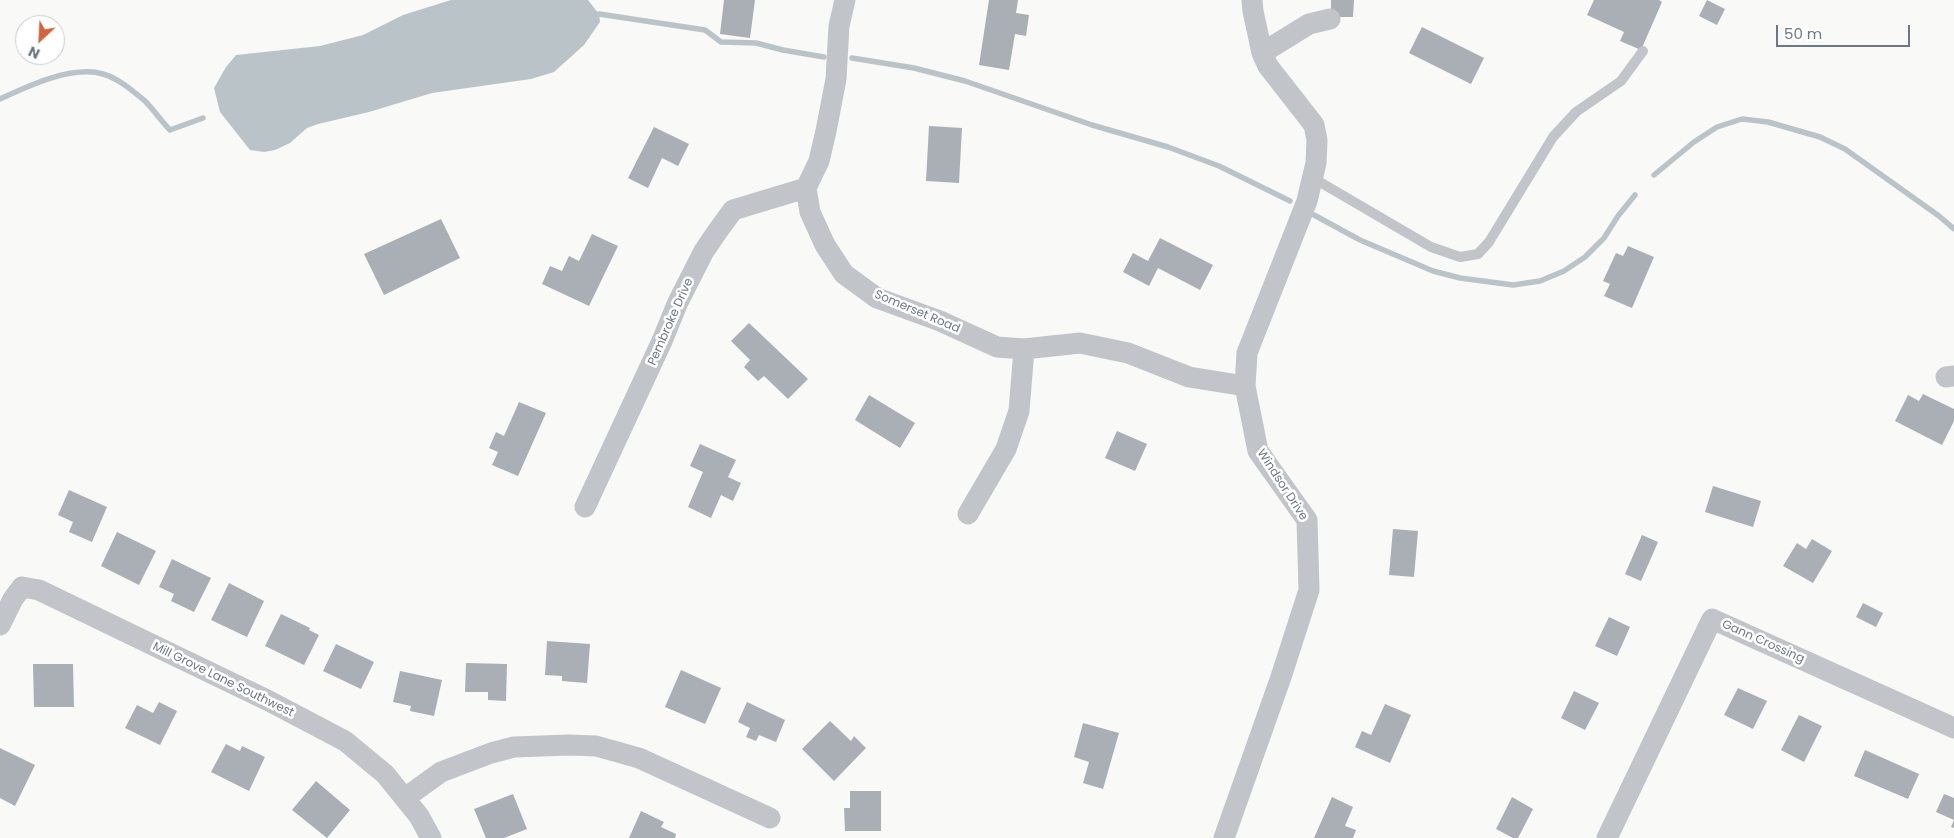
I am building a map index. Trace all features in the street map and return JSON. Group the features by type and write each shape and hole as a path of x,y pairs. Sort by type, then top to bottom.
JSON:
{"street":[{"path":"806,188 819,161 826,131 836,79 839,26 845,0"},
{"name":"Windsor Drive","path":"1224,838 1281,677 1309,590 1307,520 1258,451 1245,386 1247,353 1306,201 1316,163 1317,140 1314,125 1268,66 1262,53 1252,0"},
{"path":"1262,53 1309,24 1330,19"},
{"name":"Somerset Road","path":"806,188 810,212 830,252 844,274 877,298 940,321 997,347 1024,349 1080,344 1128,353 1189,378 1245,386"},
{"name":"Pembroke Drive","path":"585,508 678,302 704,251 733,210 806,188"},
{"path":"968,514 1006,449 1019,410 1024,349"},
{"name":"Mill Grove Lane Southwest","path":"0,626 12,599 22,587 39,590 269,701 345,741 385,774 419,816 431,838"},
{"name":"Gann Crossing","path":"1607,838 1712,619 1954,728"},
{"path":"405,798 442,772 491,753 523,746 578,745 596,746 639,758 770,818"}],"lane":[{"path":"1312,178 1431,247 1460,257 1478,254 1489,242 1553,137 1576,112 1620,81 1643,51"}],"shaded area":[{"path":"451,0 588,0 599,14 600,22 584,45 554,72 531,79 432,93 369,112 318,124 307,128 290,143 275,150 264,152 250,150 220,112 214,88 226,67 236,55 320,46 363,35 403,15"}],"building":[{"path":"724,0 755,0 750,38 720,34"},
{"path":"989,0 1018,0 1016,13 1029,15 1026,36 1015,34 1009,70 979,65"},
{"path":"1331,0 1354,0 1353,17 1331,17"},
{"path":"1594,0 1659,0 1662,2 1641,50 1620,41 1624,32 1587,15"},
{"path":"1707,0 1725,9 1717,25 1699,16"},
{"path":"1422,27 1484,58 1471,84 1409,53"},
{"path":"929,126 962,128 959,183 926,181"},
{"path":"654,127 689,144 678,166 662,158 648,188 628,178"},
{"path":"441,219 460,258 384,295 364,254"},
{"path":"592,234 618,246 589,306 542,284 550,266 562,271 569,256 579,261"},
{"path":"1160,238 1213,265 1200,290 1158,268 1149,286 1123,272 1133,253 1148,261"},
{"path":"1628,246 1654,257 1632,308 1604,296 1610,284 1603,281 1616,253 1623,256"},
{"path":"749,323 808,379 788,399 764,376 758,381 744,367 750,360 731,341"},
{"path":"1923,394 1954,409 1954,421 1942,445 1895,421 1908,395 1919,401"},
{"path":"869,395 915,423 900,448 855,420"},
{"path":"519,402 546,413 518,476 492,465 498,452 489,448 496,432 504,436"},
{"path":"1117,431 1147,444 1135,471 1105,458"},
{"path":"700,444 736,460 728,477 741,483 733,501 721,495 711,518 688,507 703,472 690,466"},
{"path":"1713,486 1761,501 1753,527 1705,512"},
{"path":"69,490 107,507 92,542 69,532 73,522 58,515"},
{"path":"1393,529 1418,531 1414,577 1389,575"},
{"path":"117,532 156,551 139,585 101,566"},
{"path":"1642,535 1658,542 1641,581 1625,574"},
{"path":"1812,539 1832,551 1813,583 1783,566 1797,543 1806,549"},
{"path":"172,559 211,578 194,612 171,601 174,594 159,587"},
{"path":"229,583 264,601 247,637 211,620"},
{"path":"1863,603 1883,613 1876,627 1856,617"},
{"path":"281,614 310,628 309,630 319,635 304,665 265,646"},
{"path":"1609,617 1630,627 1617,656 1595,646"},
{"path":"547,641 590,644 587,683 562,681 562,676 545,675"},
{"path":"336,644 374,662 361,689 323,671"},
{"path":"466,663 507,664 506,701 488,700 488,692 465,692"},
{"path":"33,664 73,664 74,707 34,707"},
{"path":"681,670 721,688 705,724 665,707"},
{"path":"400,671 442,680 434,716 410,711 411,706 393,702"},
{"path":"1738,688 1767,701 1753,729 1724,715"},
{"path":"1574,691 1599,703 1585,730 1561,718"},
{"path":"159,702 177,711 160,745 125,728 137,705 153,713"},
{"path":"747,702 785,720 776,742 759,735 756,741 746,737 750,728 738,722"},
{"path":"1385,704 1411,715 1390,763 1355,747 1362,731 1371,735"},
{"path":"1799,715 1822,726 1804,762 1781,750"},
{"path":"830,721 851,741 854,736 866,748 834,781 802,749"},
{"path":"1083,723 1119,733 1103,789 1083,783 1089,762 1074,757"},
{"path":"226,744 240,751 242,746 265,757 249,791 211,772"},
{"path":"0,748 35,765 15,806 0,798"},
{"path":"1865,750 1919,774 1908,799 1854,776"},
{"path":"316,781 350,810 327,838 292,810"},
{"path":"850,791 881,791 881,831 845,831 844,808 850,808"},
{"path":"513,794 527,829 504,838 486,838 474,809"},
{"path":"1944,794 1954,798 1954,820 1936,812"},
{"path":"1332,797 1353,807 1345,826 1356,830 1353,838 1314,838"},
{"path":"1512,797 1533,809 1518,838 1513,838 1496,829"},
{"path":"641,811 664,822 661,827 676,834 675,838 629,838"}],"waterway":[{"path":"599,14 705,30 721,42 756,43 824,57"},
{"path":"852,58 914,68 965,81 1092,125 1168,147 1219,166 1290,201"},
{"path":"0,99 50,78 78,72 91,72 109,76 125,85 145,101 170,130 203,118"},
{"path":"1654,175 1694,142 1717,127 1742,119 1768,122 1820,137 1845,149 1939,216 1954,229"},
{"path":"1314,215 1360,240 1433,271 1460,278 1513,285 1540,281 1564,271 1585,257 1604,238 1618,216 1635,195"}]}
